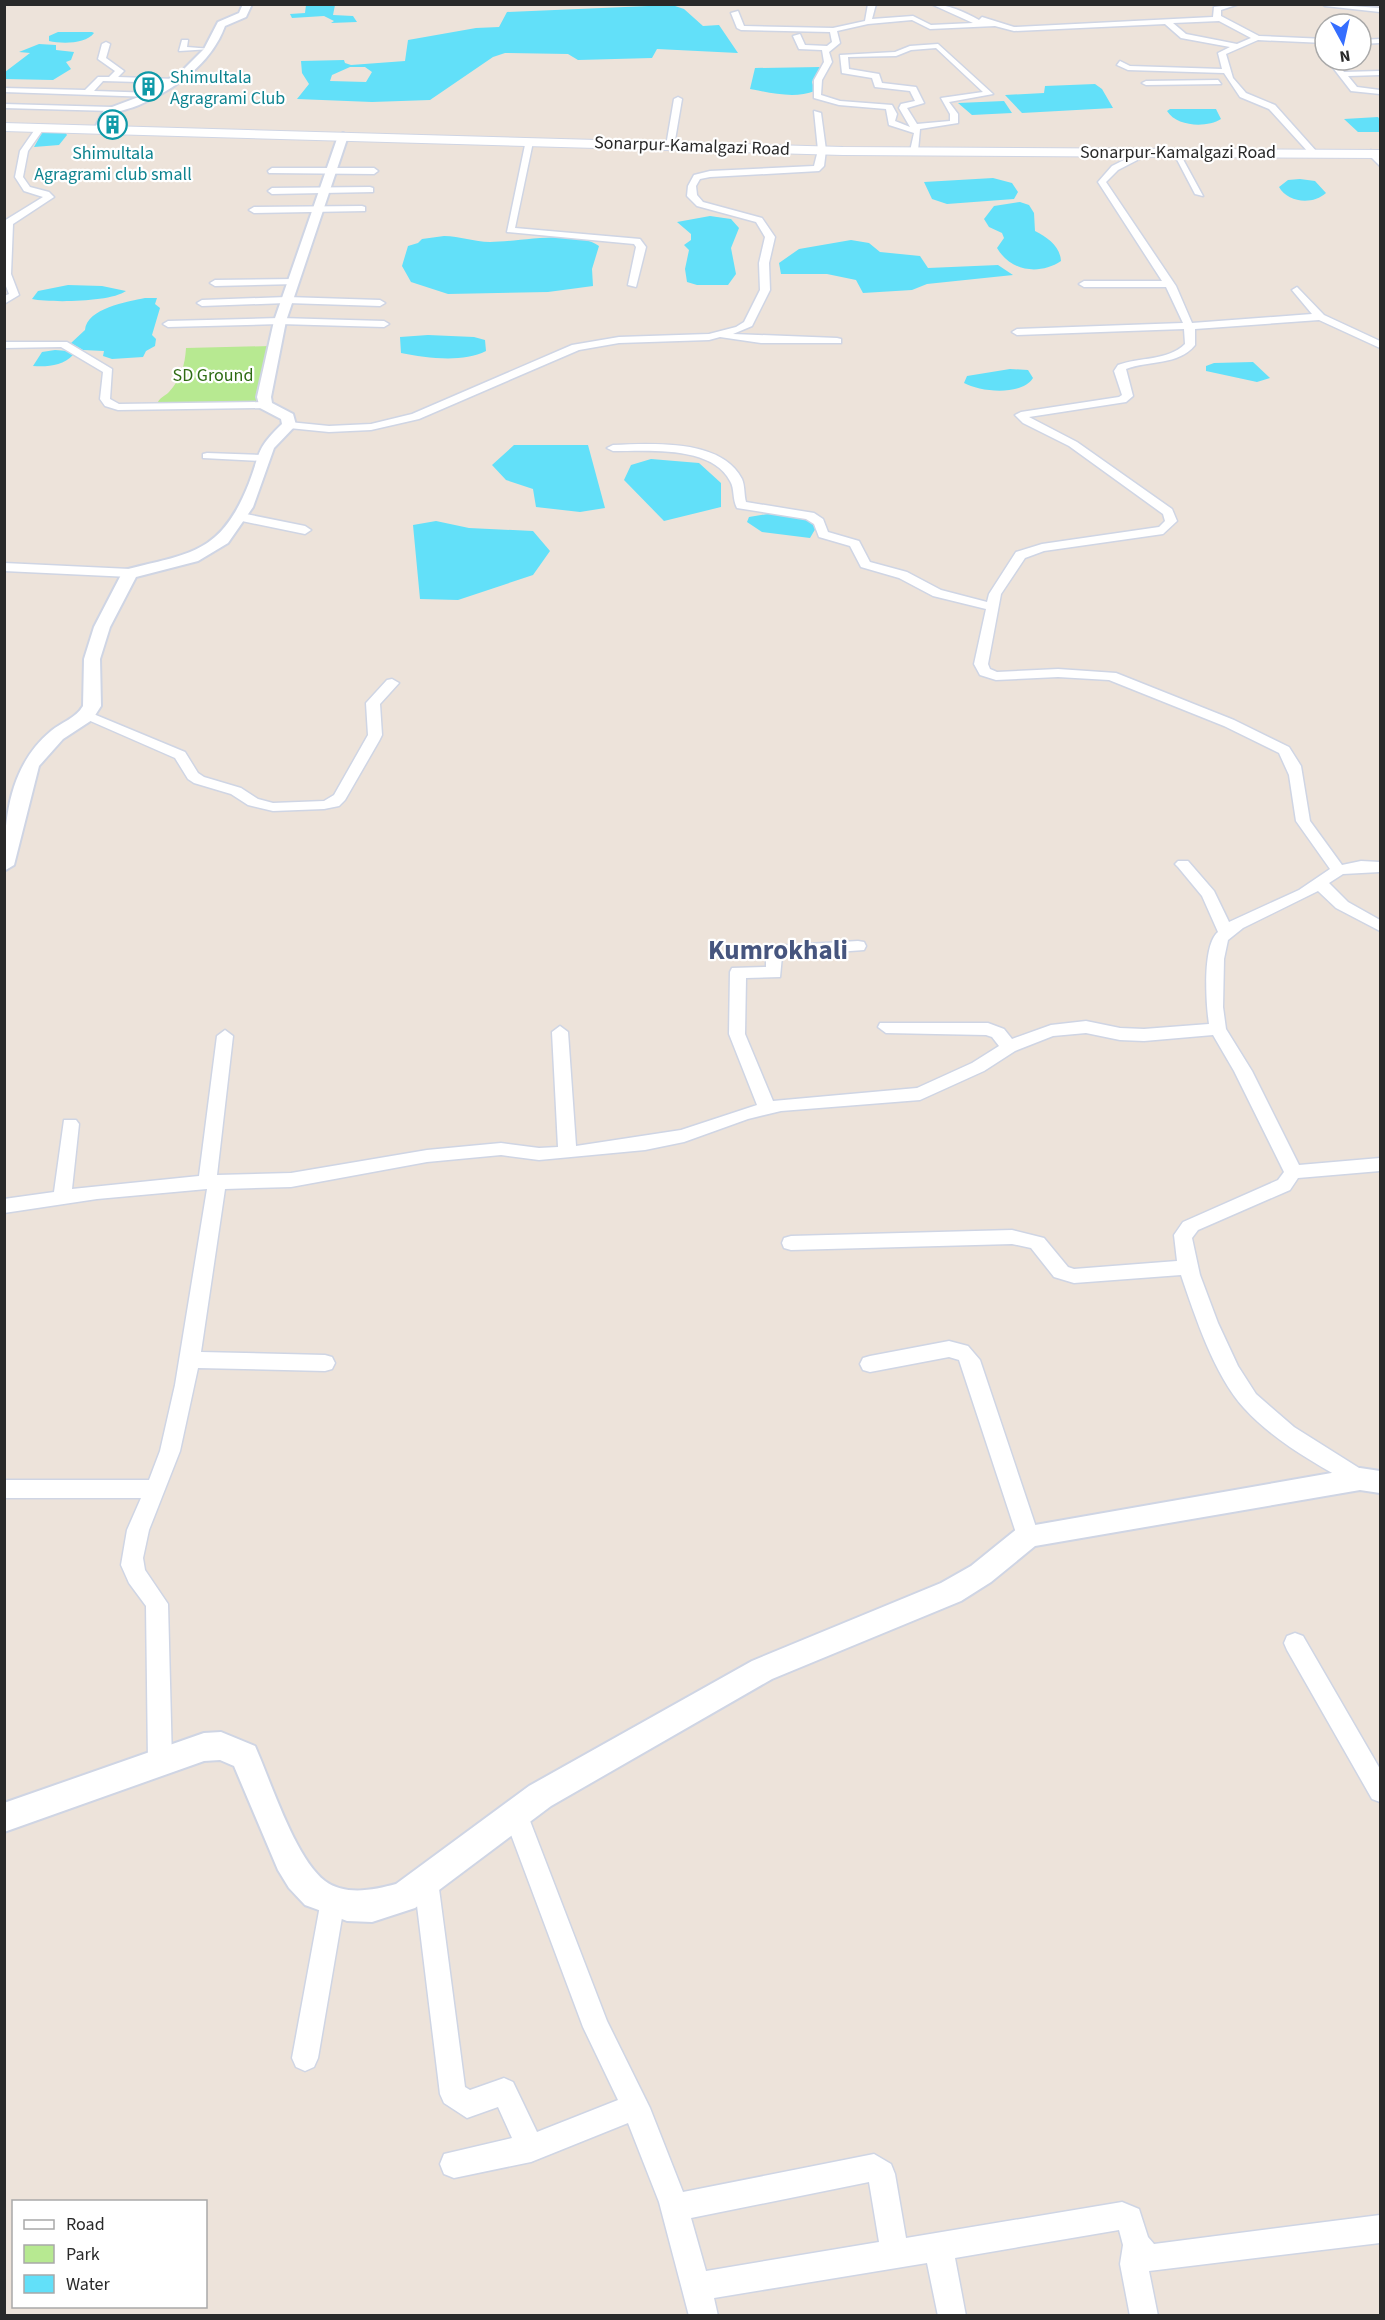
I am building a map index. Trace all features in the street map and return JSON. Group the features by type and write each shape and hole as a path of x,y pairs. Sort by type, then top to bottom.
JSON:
{"main road":[{"name":"Sonarpur-Kamalgazi Road","path":"4,127 822,150 1376,154"}],"street":[{"path":"4,106 112,109 152,95 176,81 207,49 221,24 243,15 248,4"},
{"path":"868,22 872,4"},
{"path":"934,4 950,12 962,13 982,22 1014,29 1220,20 1257,38"},
{"path":"1220,20 1215,13 1217,9 1236,4"},
{"path":"1325,4 1380,10"},
{"path":"735,13 741,28 833,30 868,22 909,18 930,27 982,22"},
{"path":"1164,21 1184,36 1237,46"},
{"path":"1014,29 1025,38"},
{"path":"797,36 802,47 826,48 836,43 833,30"},
{"path":"1313,40 1257,38 1222,53 1226,71 1243,95 1272,107 1313,152"},
{"path":"185,42 182,49 207,49"},
{"path":"106,44 102,59 120,71 112,78"},
{"path":"826,48 828,62 819,80 817,96 839,104 889,107 893,114 890,118 895,125 917,129 954,123 954,114 931,101 913,89 878,85 876,76 871,73 844,71 844,55 896,54 910,48 938,46 989,94 931,101 904,106 903,108 917,129 914,151"},
{"path":"1120,63 1128,68 1226,71"},
{"path":"1342,74 1380,73"},
{"path":"1342,74 1357,91 1380,92"},
{"path":"87,93 99,79 176,81"},
{"path":"4,119 38,80"},
{"path":"1146,83 1232,82"},
{"path":"4,90 152,95"},
{"path":"670,146 678,99"},
{"path":"100,128 112,109"},
{"path":"722,335 748,324 758,308 765,290 764,263 770,237 759,220 700,204 692,196 692,186 697,177 755,170 816,169 820,166 822,150 818,113"},
{"path":"4,301 14,295 6,274 6,250 11,220 49,197 27,189 19,177 24,151 41,128"},
{"path":"265,405 264,397 280,321 343,136"},
{"path":"529,142 510,230 636,241 641,247 633,285"},
{"path":"1146,152 1104,176 1102,182 1168,284 1188,325 1192,338 1188,349 1167,357 1122,367 1119,371 1128,396 1122,400 1021,415 1095,459 1168,512 1171,521 1163,530 1042,548 1020,555 995,594 981,664 990,674 1080,673 1111,676 1229,723 1284,750 1291,757 1297,774 1302,819 1338,870"},
{"path":"1175,152 1200,194"},
{"path":"1376,154 1380,164"},
{"path":"272,171 374,171"},
{"path":"272,191 370,190"},
{"path":"254,210 362,209"},
{"path":"215,283 294,282"},
{"path":"1084,284 1168,284"},
{"path":"1297,290 1320,317 1377,342"},
{"path":"202,303 287,300 380,303"},
{"path":"1017,332 1117,331 1320,317"},
{"path":"168,324 280,321 384,324"},
{"path":"289,425 348,429 415,417 576,347 619,340 722,335 761,340 837,341"},
{"path":"4,345 53,343 69,346 84,359 108,371 110,376 105,399 109,404 118,407 265,405 288,417 289,425"},
{"path":"4,567 130,573 189,562 221,542 241,517 257,482 267,448 289,425"},
{"path":"613,448 668,448 700,453 734,476 738,482 741,505 810,516 819,522 823,534 855,544 865,564 903,575 937,593 992,607"},
{"path":"207,456 263,458"},
{"path":"241,517 305,530"},
{"path":"4,865 30,765 57,735 86,716 92,706 94,693 92,659 102,627 130,573"},
{"path":"86,716 180,755 193,776 199,780 236,791 253,802 273,807 324,805 334,803 340,797 372,741 375,735 373,703 392,683"},
{"path":"1183,864 1209,894 1226,932"},
{"path":"1293,1172 1243,1071 1218,1029 1215,1007 1216,959 1220,938 1226,932 1304,894 1338,870 1361,866 1380,867"},
{"path":"1318,882 1342,905 1380,926"},
{"path":"766,1109 737,1034 738,972 774,973 774,951 858,946"},
{"path":"886,1027 988,1029 998,1033 1009,1047"},
{"path":"4,1206 97,1192 212,1182 291,1180 427,1156 501,1149 539,1154 567,1153 645,1144 684,1136 766,1109 920,1094 957,1078 1009,1047 1051,1031 1070,1027 1131,1035 1218,1029"},
{"path":"560,1032 567,1153"},
{"path":"160,1762 157,1604 151,1592 136,1575 132,1558 141,1518 170,1452 189,1360 212,1182 225,1036"},
{"path":"62,1198 70,1124"},
{"path":"1293,1172 1380,1165"},
{"path":"1293,1172 1284,1185 1185,1230 1183,1241 1189,1267 1213,1329 1237,1382 1249,1400 1308,1447 1370,1481"},
{"path":"791,1243 1012,1238 1038,1241 1045,1246 1061,1272 1074,1276 1189,1267"},
{"path":"870,1364 949,1349 965,1352 970,1360 1028,1536"},
{"path":"189,1360 325,1363"},
{"path":"4,1818 204,1747 221,1746 245,1756 289,1859 300,1877 316,1894 347,1905 372,1906 404,1897 540,1796 762,1670 951,1592 981,1574 1028,1536 1370,1481"},
{"path":"4,1489 155,1489"},
{"path":"1295,1643 1380,1791"},
{"path":"515,1813 596,2027 634,2107 675,2207 704,2316"},
{"path":"426,1881 453,2094 467,2105 504,2091 531,2148"},
{"path":"306,2058 333,1900"},
{"path":"454,2164 531,2148 634,2107"},
{"path":"675,2207 864,2168 874,2168 881,2174 895,2253"},
{"path":"697,2287 1122,2216 1129,2219 1137,2246 1145,2256 1153,2258 1380,2229"},
{"path":"938,2246 952,2316"},
{"path":"1137,2246 1134,2264 1144,2316"}],"green space":[{"name":"SD Ground","path":"270,346 259,404 157,405 179,377 186,348"}],"water":[{"path":"306,5 335,5 333,15 353,16 357,22 331,23 334,21 324,16 292,18 290,14 305,13"},
{"path":"672,5 684,9 703,26 719,25 738,53 657,49 652,58 578,60 568,54 505,53 493,57 430,100 372,102 297,99 309,84 302,73 301,61 344,60 345,63 351,65 405,61 408,40 476,28 499,27 507,12","holes":["350,67 365,67 372,72 366,82 330,81 332,75"]},
{"path":"58,32 94,33 80,41 60,43 49,41 49,36"},
{"path":"39,44 56,45 56,50 74,52 71,60 66,62 71,69 53,80 5,79 5,72 30,53 19,52"},
{"path":"820,67 812,82 815,91 791,95 750,89 755,68"},
{"path":"1095,84 1102,89 1113,108 1022,113 1005,95 1044,93 1045,86"},
{"path":"1004,101 1012,113 972,115 958,103"},
{"path":"1170,109 1216,109 1221,119 1200,125 1185,123 1172,116 1167,111"},
{"path":"1378,117 1380,132 1358,132 1344,119"},
{"path":"43,131 65,132 67,135 59,145 34,147"},
{"path":"993,178 1012,183 1018,192 1014,199 947,204 932,199 924,182"},
{"path":"1288,180 1315,181 1326,193 1308,201 1294,199 1279,187"},
{"path":"1020,202 1029,205 1034,213 1035,231 1056,247 1061,261 1044,268 1026,269 1010,262 997,248 1004,238 1002,233 989,227 984,219 994,206"},
{"path":"710,216 731,219 739,228 731,248 736,274 728,285 697,285 687,282 685,269 689,250 684,245 691,240 691,234 677,222"},
{"path":"444,236 490,242 562,237 589,241 599,246 592,269 593,286 548,292 448,294 411,282 402,266 408,246 422,239"},
{"path":"851,240 869,243 880,252 920,256 928,268 998,265 1013,275 927,284 912,290 863,293 856,280 827,274 781,274 779,263 799,249"},
{"path":"68,285 102,286 126,291 118,295 95,299 66,301 32,299 38,291"},
{"path":"145,298 157,298 155,304 160,308 152,335 156,339 155,346 146,351 143,357 112,359 103,356 104,351 83,350 71,343 85,330 87,322 100,311"},
{"path":"428,335 474,337 485,340 486,351 477,355 455,358 433,358 401,353 400,337"},
{"path":"68,351 73,355 64,362 54,365 33,366 42,352"},
{"path":"1253,362 1270,378 1257,382 1206,371 1206,366 1214,363"},
{"path":"1010,369 1028,370 1033,378 1020,388 1000,391 980,389 964,383 967,376"},
{"path":"514,445 588,445 605,508 580,512 536,507 533,489 506,480 492,465"},
{"path":"651,459 699,463 721,483 721,507 664,521 624,480 631,465"},
{"path":"774,513 820,521 810,538 762,532 747,522 749,517"},
{"path":"436,521 469,528 533,531 550,551 533,575 458,600 420,599 413,525"}],"place":[{"name":"Shimultala Agragrami Club","path":"149,87"},
{"name":"Shimultala Agragrami club small","path":"113,124"}],"district":[{"name":"Kumrokhali","path":"778,950"}]}
